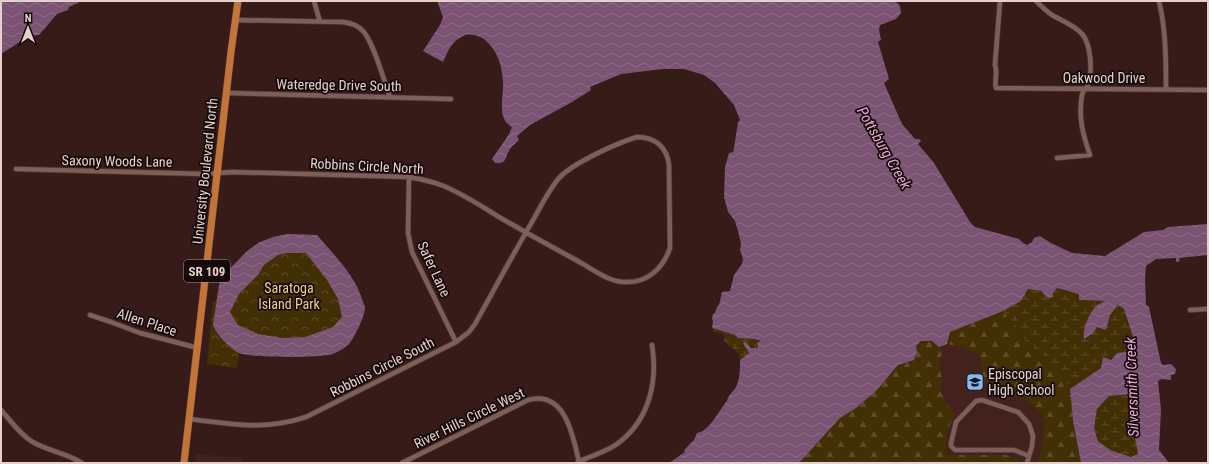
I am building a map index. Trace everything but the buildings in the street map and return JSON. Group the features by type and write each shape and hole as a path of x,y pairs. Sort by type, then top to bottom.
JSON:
{"main road":[{"name":"University Boulevard North","path":"184,463 226,93 238,1"}],"street":[{"path":"314,1 320,22"},
{"name":"Oakwood Drive","path":"1000,1 996,41 996,88 1208,90"},
{"path":"1036,1 1044,9 1074,27 1083,35 1088,46 1090,59 1089,84 1082,94 1081,126 1082,134 1090,155 1057,158"},
{"path":"1158,1 1164,22 1166,37 1166,89"},
{"path":"235,20 349,23 362,29 369,40 390,97"},
{"name":"Wateredge Drive South","path":"226,93 451,99"},
{"name":"Robbins Circle South","path":"189,419 250,426 264,426 292,422 306,417 456,342 469,332 475,324 526,232 559,178 567,170 588,158 630,140 644,137 656,141 661,145 668,156 671,239 670,248 664,262 653,274 646,278"},
{"name":"Saxony Woods Lane","path":"16,168 197,173 218,172"},
{"name":"Robbins Circle North","path":"218,172 409,177 425,180 448,188 609,278 625,282 636,282 646,278"},
{"name":"Safer Lane","path":"409,177 409,242 412,252 456,342"},
{"path":"1190,310 1208,309"},
{"name":"Allen Place","path":"90,315 140,333 198,348"},
{"path":"578,462 616,444 627,435 645,412 650,399 655,362 652,345"},
{"name":"River Hills Circle West","path":"402,463 528,400 540,398 551,402 561,411 572,431 578,462"},
{"path":"1026,463 1029,456 1033,436 1029,424 1018,412 982,400 976,401 956,422 951,443 951,446 955,450 1014,450 1029,456"},
{"path":"1,410 30,440 67,455 82,463"}],"shaded area":[{"name":"Episcopal High School","path":"1003,311 1073,421 1081,463 799,463 917,352 932,341 939,346 947,344 950,332"},
{"path":"196,454 242,458 242,463 195,463"}],"green space":[{"name":"Saratoga Island Park","path":"287,234 317,235 345,268 358,287 365,309 359,328 349,344 333,354 299,357 263,356 239,353 237,368 207,364 213,301 216,301 220,279 247,251 260,242"},
{"path":"1057,288 1080,294 1079,300 1105,301 1093,333 1097,327 1106,330 1110,315 1118,305 1124,309 1136,346 1126,352 1117,353 1101,368 1070,389 1063,375 1048,359 1026,342 1018,329 1003,311 1021,301 1028,289 1053,293"},
{"path":"1003,311 1018,329 1026,342 1048,359 1063,375 1070,389 1073,421 1081,463 1038,463 1044,429 1039,411 1022,399 986,384 980,355 962,347 947,344 950,332"},
{"path":"712,328 735,335 738,338 754,339 761,342 758,348 743,343 749,353 740,360 737,352 724,340 725,337 722,334 713,331"},
{"path":"921,341 929,341 934,343 943,352 939,361 942,380 940,390 944,399 955,414 946,439 945,445 947,455 1005,455 1017,458 1020,463 799,463 840,418 856,408 890,375 898,365 914,360 917,352 916,346"},
{"path":"1132,394 1136,396 1138,403 1135,438 1138,454 1131,457 1109,450 1098,441 1094,429 1097,409 1109,396"}],"water":[{"path":"1,1 82,1 69,7 68,10 57,14 39,35 29,36 1,54"},
{"path":"437,1 896,2 900,6 901,13 896,19 880,25 879,30 881,40 878,42 889,79 884,83 902,124 915,139 919,139 921,141 918,144 934,163 970,222 975,227 1019,239 1027,245 1032,242 1034,238 1040,236 1072,253 1105,256 1144,232 1163,230 1168,227 1208,224 1208,255 1179,258 1180,261 1176,262 1176,258 1156,259 1146,266 1146,305 1149,307 1161,363 1163,365 1171,364 1176,369 1175,374 1171,375 1171,380 1161,379 1158,381 1161,410 1159,450 1169,463 1081,463 1073,421 1070,389 1101,368 1103,357 1111,360 1117,353 1126,352 1136,346 1124,309 1118,305 1110,315 1106,330 1097,327 1093,333 1084,339 1085,326 1091,313 1096,306 1105,301 1079,300 1079,294 1057,288 1053,293 1053,297 1048,298 1041,291 1028,289 1021,301 1003,311 950,332 947,344 939,347 932,341 921,341 916,346 917,352 914,360 898,365 876,391 856,408 840,418 799,463 669,463 685,452 685,449 694,440 697,433 706,429 710,425 727,401 729,395 736,387 739,377 740,360 749,353 743,343 746,342 751,348 758,348 757,343 761,341 738,338 735,335 712,328 713,314 719,305 722,292 730,291 734,275 742,264 743,259 735,221 728,212 724,197 725,167 729,153 733,152 738,122 740,120 734,105 715,83 704,75 684,69 663,69 621,74 590,87 591,90 530,125 517,136 519,140 510,149 505,160 495,163 492,159 512,127 507,123 502,113 503,82 500,62 496,53 487,42 482,38 472,35 465,35 459,38 450,47 443,62 423,51 440,25 443,17","holes":["1132,394 1136,396 1138,403 1135,438 1138,454 1131,457 1110,450 1098,441 1094,429 1097,409 1109,396"]},
{"path":"287,234 317,235 343,265 354,281 364,305 365,312 351,341 339,351 333,354 315,356 271,357 247,355 239,353 228,345 215,329 213,325 220,279 247,251 260,242","holes":["287,253 306,253 327,280 338,299 342,317 333,327 305,337 282,338 258,334 238,325 230,312 239,294 258,275 264,265 278,255"]}],"place":[{"name":"Episcopal High School","path":"975,382"}],"water label":[{"name":"Pottsburg Creek","path":"884,148"},
{"name":"Silversmith Creek","path":"1132,387"}]}
